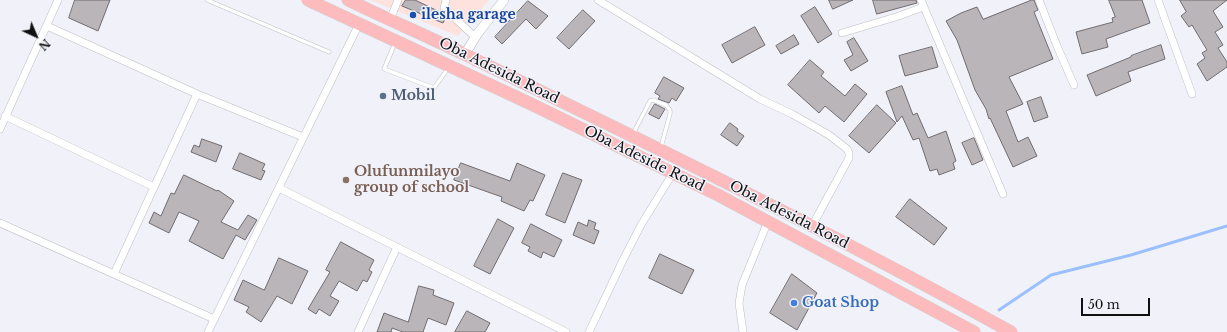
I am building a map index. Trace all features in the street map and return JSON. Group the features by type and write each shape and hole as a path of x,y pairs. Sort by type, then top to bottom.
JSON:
{"main road":[{"name":"Oba Adeside Road","path":"308,0 673,173 768,221 974,332"},
{"name":"Oba Adesida Road","path":"352,1 465,54 812,226 1011,332"},
{"path":"856,268 863,252"}],"street":[{"path":"0,129 58,0"},
{"path":"390,20 398,0"},
{"path":"446,0 444,8 475,37"},
{"path":"465,54 475,37 504,0"},
{"path":"598,0 760,98 829,135 847,150 849,153 848,158 812,226"},
{"path":"1039,0 1074,85"},
{"path":"1158,0 1192,94"},
{"path":"842,33 899,16 922,4 1003,194"},
{"path":"208,332 359,24"},
{"path":"47,26 197,94 303,137"},
{"path":"114,274 197,94"},
{"path":"6,116 154,187"},
{"path":"589,332 630,246 673,173"},
{"path":"279,188 566,332"},
{"path":"743,332 739,303 742,285 768,221"},
{"path":"0,223 214,319"},
{"path":"358,332 397,247"}],"lane":[{"path":"207,0 328,52"},
{"path":"396,41 384,69 434,88 450,66"},
{"path":"632,137 650,102 653,100 666,106 670,110 670,114 660,150"}],"shaded area":[{"name":"ilesha garage","path":"370,0 489,0 458,36"}],"building":[{"path":"75,0 110,0 98,31 69,18"},
{"path":"406,0 415,0 442,13 446,17 443,23 402,6"},
{"path":"829,0 853,0 833,9"},
{"path":"873,0 916,0 917,3 877,14"},
{"path":"1034,0 1038,10 1034,12 1053,59 1009,77 1023,104 1006,111 1018,142 1028,137 1037,156 1013,167 990,118 989,119 986,109 975,90 957,40 946,21 977,7 983,19"},
{"path":"1109,0 1142,0 1150,23 1106,39 1108,47 1082,54 1076,32 1113,22 1112,18 1115,17"},
{"path":"1180,0 1227,0 1213,11 1223,27 1215,32 1223,45 1218,48 1227,62 1227,67 1207,81 1197,64 1205,58 1202,53 1207,50 1192,25 1189,27 1181,16 1186,12"},
{"path":"528,1 548,16 536,29 526,19 502,44 495,37"},
{"path":"815,7 832,34 818,43 801,16"},
{"path":"583,10 595,21 569,49 557,38"},
{"path":"755,27 765,45 732,63 722,45"},
{"path":"794,35 799,44 781,54 776,46"},
{"path":"854,38 868,61 851,71 844,60 853,55 847,42"},
{"path":"1161,45 1165,59 1128,72 1131,81 1096,96 1087,75"},
{"path":"932,47 938,67 905,76 899,56"},
{"path":"810,60 824,72 821,76 845,96 855,84 867,94 844,122 825,106 819,113 788,85"},
{"path":"664,77 684,88 676,101 672,98 669,103 658,99 660,96 655,93"},
{"path":"902,86 913,115 917,113 928,138 946,131 956,161 953,163 955,169 939,175 937,169 930,171 919,138 913,140 902,116 897,122 886,92"},
{"path":"1041,97 1048,117 1034,122 1027,102"},
{"path":"655,104 665,109 659,119 649,114"},
{"path":"877,105 896,123 869,153 849,136"},
{"path":"730,123 744,136 737,146 721,135"},
{"path":"974,138 983,160 972,165 962,143"},
{"path":"202,139 222,146 216,162 191,152 194,145 199,147"},
{"path":"240,153 265,164 262,170 265,171 261,180 233,169"},
{"path":"461,163 510,181 517,163 545,175 533,201 530,200 524,211 501,201 502,197 454,180"},
{"path":"563,173 582,180 565,223 546,215"},
{"path":"184,175 217,191 218,190 234,201 221,222 238,230 248,215 257,220 245,240 236,235 223,259 189,241 199,221 179,212 169,233 149,223 154,212 161,216 171,193 174,194"},
{"path":"910,199 947,228 934,245 896,217"},
{"path":"498,219 514,228 490,274 474,266"},
{"path":"589,220 596,223 594,229 599,231 594,244 573,235 578,222 587,226"},
{"path":"531,224 562,240 554,257 543,252 541,258 528,251 530,247 522,243"},
{"path":"341,242 374,260 369,270 372,272 367,282 363,280 357,291 339,281 330,296 339,301 330,316 319,309 316,314 308,309 330,272 326,270"},
{"path":"660,254 694,270 682,294 649,278"},
{"path":"279,258 308,271 292,304 277,296 261,322 246,312 249,307 234,300 243,280 264,290"},
{"name":"Goat Shop","path":"792,274 817,293 797,330 770,313"},
{"path":"419,286 434,290 433,295 454,303 446,325 428,318 423,332 403,332 392,328 391,332 377,332 384,313 408,322"},
{"path":"467,311 490,323 485,332 455,332"}],"waterway":[{"path":"999,310 1051,275 1131,255 1227,226"}],"place":[{"name":"ilesha garage","path":"413,15"},
{"name":"Mobil","path":"383,96"},
{"name":"Olufunmilayo group of school","path":"346,180"},
{"name":"Goat Shop","path":"794,303"}]}
